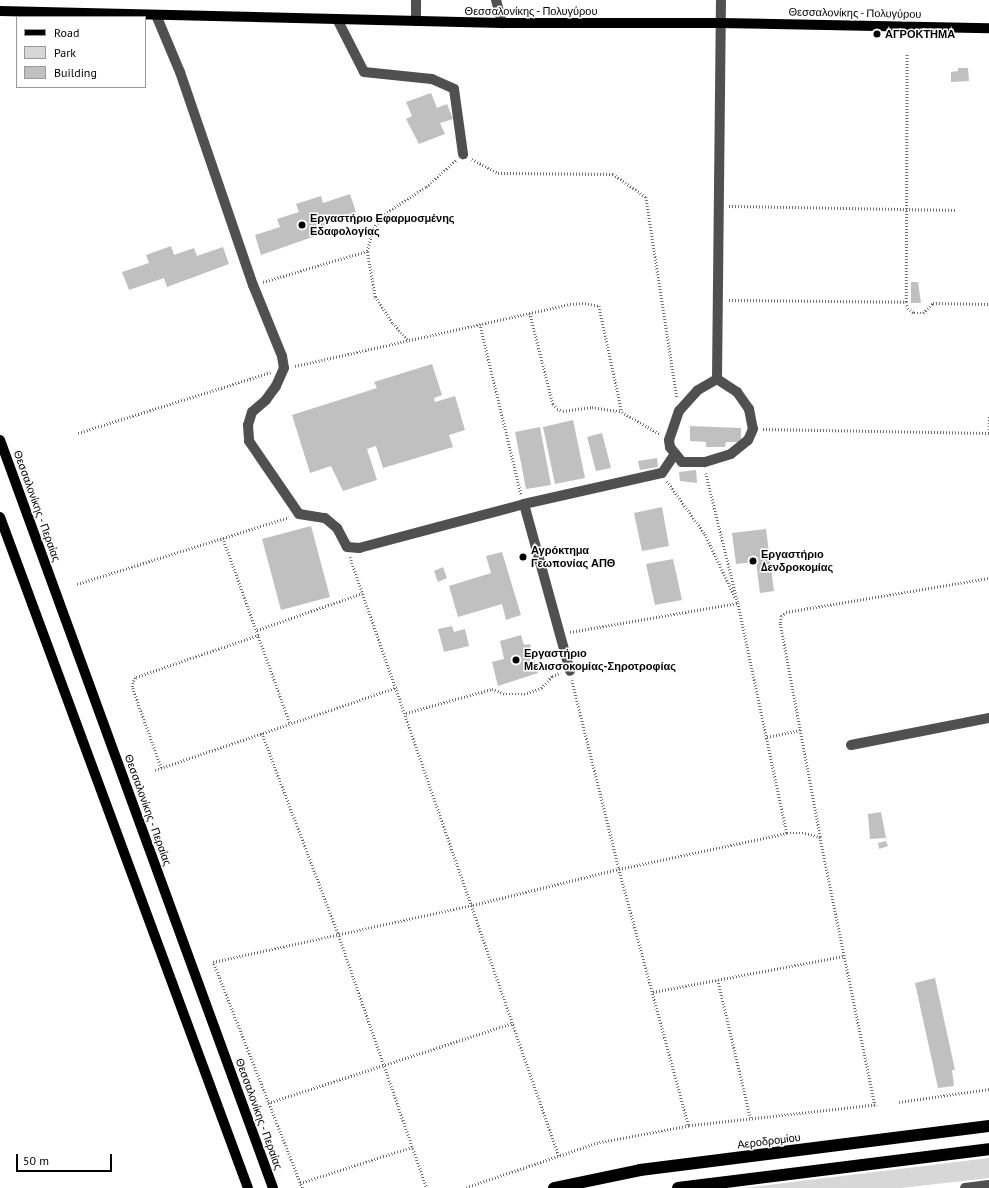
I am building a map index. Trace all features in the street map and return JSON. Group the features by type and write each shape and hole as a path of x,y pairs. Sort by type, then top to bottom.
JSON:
{"highway":[{"name":"Αεροδρομίου","path":"554,1188 640,1170 989,1126"},
{"path":"678,1188 989,1149"}],"main road":[{"name":"Θεσσαλονίκης - Πολυγύρου","path":"0,11 502,23 720,23 989,28"},
{"name":"Θεσσαλονίκης - Περαίας","path":"0,440 273,1188"},
{"path":"0,517 248,1188"}],"street":[{"path":"416,0 416,21"},
{"path":"496,0 502,23"},
{"path":"717,379 721,0"},
{"path":"156,15 180,72 253,285 282,356 284,368 276,386 266,400 252,412 248,425 249,441 299,514 325,518 337,528 347,547 359,548 524,504 662,473 675,454"},
{"path":"337,19 364,72 432,79 454,89 463,154"},
{"path":"717,379 737,392 749,409 753,429 748,440 731,454 704,462 682,462 675,454 669,440 679,411 698,390 717,379"},
{"path":"524,504 570,671"},
{"path":"851,745 989,718"},
{"path":"965,1188 987,1186"}],"path":[{"path":"907,53 906,302 908,308 914,313 923,313 933,303 989,304"},
{"path":"407,340 392,323 375,298 367,251 373,228 387,212 426,187 463,154 498,173 613,174 646,197 679,411"},
{"path":"718,206 957,210"},
{"path":"253,285 367,251"},
{"path":"718,299 906,302"},
{"path":"78,433 284,368 570,304 599,306 622,412"},
{"path":"530,313 553,404 557,409 563,411 592,407 622,412 669,440"},
{"path":"480,324 524,504"},
{"path":"753,429 989,433 989,416"},
{"path":"704,462 738,602 787,833"},
{"path":"662,473 705,534 738,602"},
{"path":"77,584 299,514"},
{"path":"223,538 290,723"},
{"path":"347,547 473,905 559,1156"},
{"path":"466,1188 598,1143 689,1126 751,1120 875,1104 820,837 780,623 782,616 786,612 989,578"},
{"path":"257,630 363,593"},
{"path":"560,634 738,602"},
{"path":"161,768 132,687 136,677 259,635"},
{"path":"406,713 492,689 506,694 524,694 541,688 552,676 570,671 619,869 689,1126"},
{"path":"155,770 397,687"},
{"path":"767,737 800,730"},
{"path":"262,733 338,933 427,1188"},
{"path":"302,1188 213,962 338,933 473,905 619,869 787,833 805,833 820,837"},
{"path":"653,992 844,956"},
{"path":"718,980 751,1120"},
{"path":"268,1103 383,1064 513,1023"},
{"path":"899,1102 989,1089"},
{"path":"300,1184 412,1147"}],"green space":[{"path":"989,1158 989,1178 901,1188 743,1188"}],"building":[{"path":"958,68 968,68 969,81 951,82 951,72 958,71"},
{"path":"431,93 437,108 447,104 453,119 440,123 445,134 419,144 406,119 412,116 406,102"},
{"name":"Εργαστήριο Εφαρμοσμένης Εδαφολογίας","path":"350,194 356,212 324,223 327,232 261,255 255,235 280,227 277,219 299,212 296,204 321,196 323,203"},
{"path":"171,246 174,255 194,248 197,256 223,247 229,264 167,287 164,278 129,290 122,272 149,263 146,255"},
{"path":"911,282 918,282 921,303 911,303"},
{"path":"432,364 442,395 434,398 435,402 455,396 465,430 449,435 453,447 383,468 376,446 367,449 377,480 343,491 331,466 310,473 292,415 377,388 374,382"},
{"path":"573,420 585,478 555,484 543,427"},
{"path":"690,426 741,428 741,442 726,442 725,447 706,447 706,442 690,441"},
{"path":"540,427 551,485 526,489 515,432"},
{"path":"602,433 611,468 596,471 587,437"},
{"path":"657,458 658,467 640,470 638,461"},
{"path":"696,470 697,483 680,481 679,472"},
{"path":"662,507 669,546 642,551 634,513"},
{"path":"311,526 330,597 281,610 262,539"},
{"name":"Εργαστήριο Δενδροκομίας","path":"766,529 774,591 760,593 756,562 736,564 732,533"},
{"path":"502,552 521,615 506,620 502,604 458,617 449,586 491,573 486,556"},
{"path":"673,559 682,600 655,605 646,564"},
{"path":"443,567 447,578 438,582 434,571"},
{"path":"452,626 454,632 465,629 469,646 444,652 438,629"},
{"name":"Εργαστήριο Μελισσοκομίας-Σηροτροφίας","path":"521,635 524,645 530,644 538,673 498,686 492,662 504,659 500,641"},
{"path":"881,812 886,838 870,839 868,814"},
{"path":"886,841 888,846 879,849 878,843"},
{"path":"935,978 955,1070 952,1070 954,1086 938,1088 915,983"}],"place":[{"name":"ΑΓΡΟΚΤΗΜΑ","path":"877,34"},
{"name":"Εργαστήριο Εφαρμοσμένης Εδαφολογίας","path":"302,225"},
{"name":"Αγρόκτημα Γεωπονίας ΑΠΘ","path":"523,557"},
{"name":"Εργαστήριο Δενδροκομίας","path":"753,561"},
{"name":"Εργαστήριο Μελισσοκομίας-Σηροτροφίας","path":"516,660"}]}
